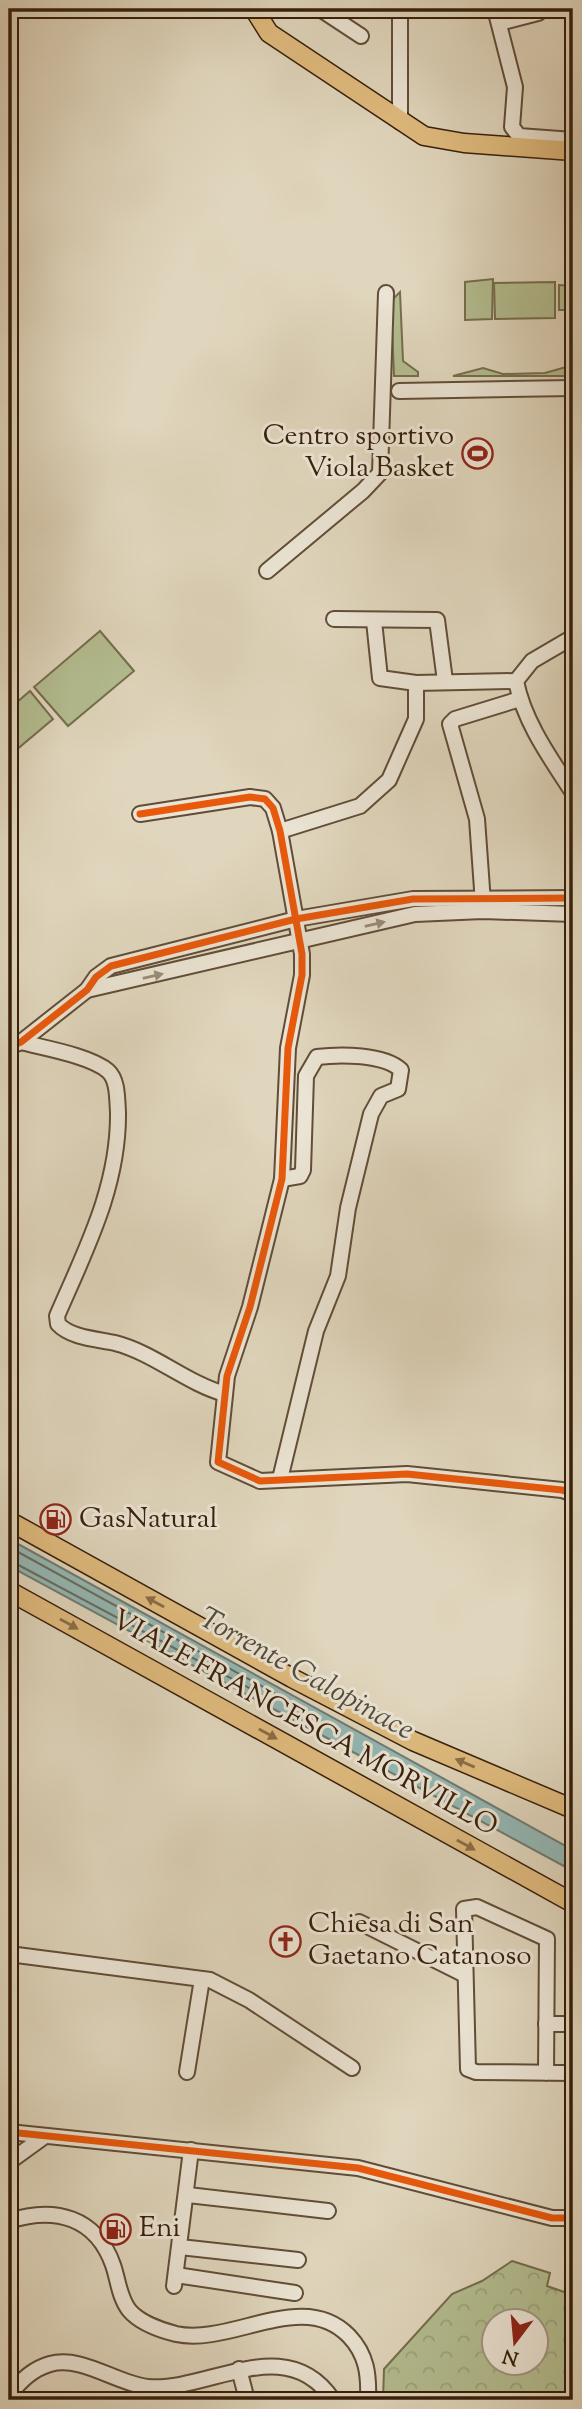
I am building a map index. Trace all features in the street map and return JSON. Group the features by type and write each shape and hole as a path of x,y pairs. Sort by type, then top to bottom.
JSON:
{"main road":[{"path":"254,9 269,33 424,136 464,143 573,151"},
{"path":"9,1521 280,1671 413,1741 573,1810"},
{"name":"VIALE FRANCESCA MORVILLO","path":"9,1591 573,1903"}],"street":[{"path":"320,9 361,36"},
{"path":"400,9 400,122"},
{"path":"539,9 538,13 497,16 515,87 512,127 519,136 573,140"},
{"path":"267,571 363,491 380,472 386,293"},
{"path":"399,391 573,388"},
{"path":"334,619 437,620 444,681"},
{"path":"374,621 380,678 416,684 444,681 516,681"},
{"path":"516,681 532,661 573,637"},
{"path":"516,681 520,699 536,732 573,793"},
{"path":"280,831 360,806 389,780 416,719 416,684"},
{"path":"483,903 477,818 450,724 454,719 520,699"},
{"path":"140,814 258,797 265,799 273,808 280,831 299,942 302,975 288,1048 282,1179 250,1307 227,1376 218,1462 260,1481 407,1474 562,1490 573,1494"},
{"path":"87,990 415,914 483,903 573,898"},
{"path":"15,1045 87,990 96,977 111,966 296,919 413,899 483,903 573,914"},
{"path":"15,1045 91,1062 108,1071 115,1083 116,1160 103,1212 57,1316 58,1324 96,1341 131,1349 208,1389 225,1394"},
{"path":"280,1479 316,1331 338,1276 348,1208 371,1114 381,1096 398,1089 401,1070 393,1062 332,1055 317,1057 306,1076 303,1170 300,1176 282,1179"},
{"path":"546,2073 547,1939 477,1907 464,1909 468,2069 476,2073 546,2073 573,2073"},
{"path":"359,1922 465,1975"},
{"path":"9,1954 202,1979 249,2000 352,2068"},
{"path":"187,2072 202,1979"},
{"path":"546,2024 573,2024"},
{"path":"9,2132 358,2168 552,2218 573,2218"},
{"path":"9,2162 45,2136"},
{"path":"191,2150 188,2195 175,2280 295,2293"},
{"path":"188,2195 328,2211"},
{"path":"9,2221 30,2217 65,2217 89,2226 107,2251 130,2311 146,2323 174,2333 216,2334 300,2317 328,2319 353,2341 364,2358 368,2400"},
{"path":"180,2247 298,2260"},
{"path":"9,2396 28,2374 51,2363 82,2366 148,2387 170,2386 239,2369 274,2366 296,2370 326,2390 333,2400"},
{"path":"239,2369 247,2400"}],"green space":[{"path":"493,279 492,319 465,320 465,282"},
{"path":"555,282 555,318 495,319 494,283"},
{"path":"559,285 571,286 571,310 559,310"},
{"path":"400,292 403,361 418,372 418,376 394,376 391,301"},
{"path":"566,367 573,369 573,376 453,376 483,368 503,374 545,373"},
{"path":"100,631 134,671 68,726 34,687"},
{"path":"30,691 53,719 9,756 9,709"},
{"path":"512,2261 550,2273 547,2286 573,2295 573,2400 383,2400 384,2369 452,2294 482,2281"}],"water":[{"path":"9,1539 573,1850 573,1871 9,1566"}],"cycle path":[{"path":"140,814 250,797 265,799 273,808 280,831 302,954 302,975 288,1048 282,1179 250,1307 227,1376 218,1462 260,1481 407,1474 562,1490 573,1494"},
{"path":"9,1047 21,1042 87,990 96,977 111,966 296,919 413,899 573,898"},
{"path":"9,2132 358,2168 552,2218 573,2218"}],"place":[{"name":"Centro sportivo Viola Basket","path":"477,453"},
{"name":"GasNatural","path":"56,1520"},
{"name":"Chiesa di San Gaetano Catanoso","path":"285,1941"},
{"name":"Eni","path":"116,2229"}],"water label":[{"name":"Torrente Calopinace","path":"306,1675"}]}
